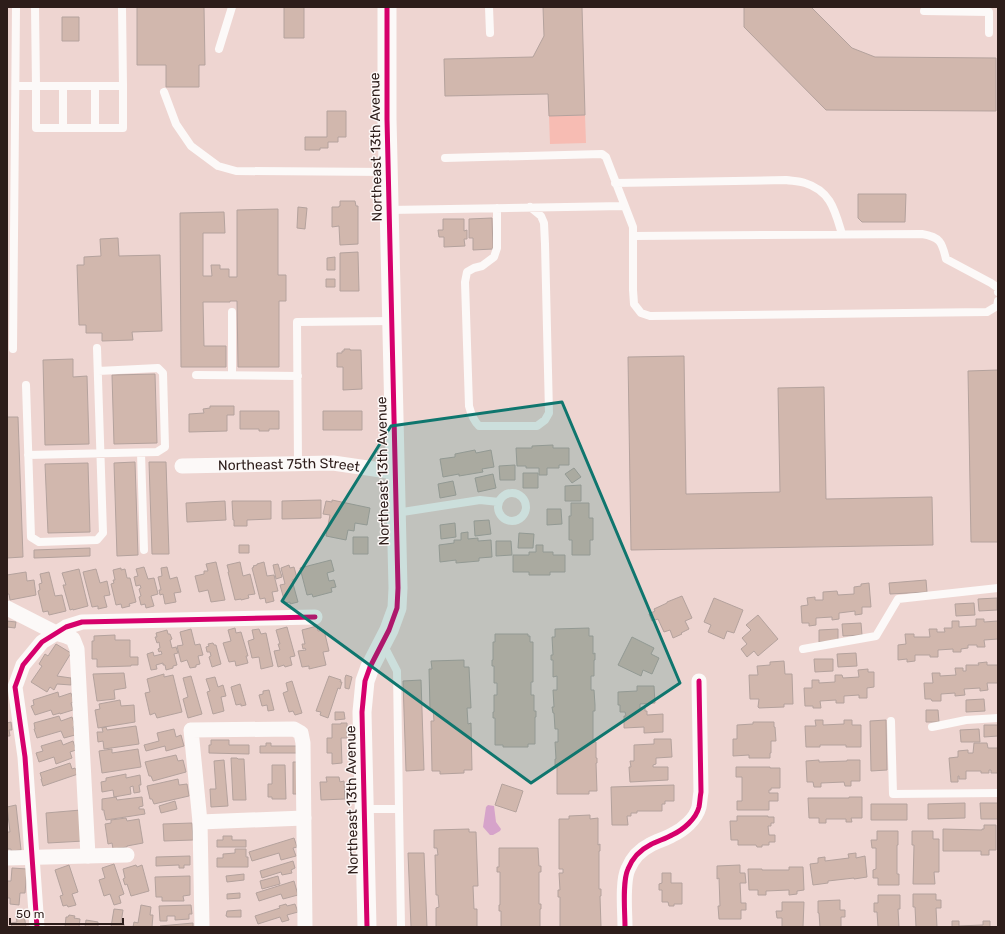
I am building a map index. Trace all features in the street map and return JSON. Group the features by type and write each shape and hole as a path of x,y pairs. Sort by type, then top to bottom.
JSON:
{"street":[{"name":"Northeast 13th Avenue","path":"367,927 362,712 365,681 370,668 390,630 397,608 398,588 388,172 387,7"},
{"name":"Northeast 75th Street","path":"182,466 334,463 395,472"},
{"path":"7,608 56,633 73,639 76,649 88,856"},
{"path":"38,927 25,757 15,687 23,665 42,642 66,627 82,622 315,617"},
{"path":"625,927 625,886 627,870 638,852 650,844 680,830 689,823 699,808 701,792 699,681"},
{"path":"202,927 200,822 192,730 294,729 301,733 304,743 305,927"},
{"path":"200,822 304,818"},
{"path":"7,858 127,855"}],"lane":[{"path":"13,349 16,7"},
{"path":"35,7 36,128 123,128 122,7"},
{"path":"219,49 232,7"},
{"path":"489,7 490,33"},
{"path":"924,11 989,12 989,33"},
{"path":"16,86 123,86"},
{"path":"63,86 63,128"},
{"path":"95,86 96,128"},
{"path":"164,92 176,124 191,146 218,166 236,171 388,172"},
{"path":"445,158 602,154 606,158 632,227 634,304 641,313 650,316 987,312 997,306 998,300"},
{"path":"615,182 786,180 804,182 819,188 826,197 834,209 842,234"},
{"path":"389,210 624,206"},
{"path":"497,208 497,248 494,257 482,266 467,272 465,282 469,406 472,416 479,426 537,426 546,420 549,413 545,244 544,223 541,216 530,207"},
{"path":"633,236 922,234 932,236 939,240 946,259 991,283 998,288 998,292"},
{"path":"232,312 232,375"},
{"path":"298,464 297,322 392,321"},
{"path":"26,385 30,537 39,542 97,540 103,533 97,348"},
{"path":"28,455 141,453 157,452 165,447 162,373 158,368 98,371"},
{"path":"196,375 298,376"},
{"path":"141,453 144,550"},
{"path":"396,513 480,500 499,502"},
{"path":"803,650 876,636 898,599 998,588"},
{"path":"383,643 397,671 401,927"},
{"path":"932,727 966,720 998,718"},
{"path":"891,721 893,794 998,793"},
{"path":"364,809 399,809"}],"highlighted area":[{"path":"562,402 680,683 531,783 282,601 391,426"}],"shaded area":[{"path":"585,115 586,143 550,144 549,116"},
{"path":"488,805 494,806 496,822 501,829 493,835 490,835 483,827 486,807"}],"building":[{"path":"137,7 204,7 205,65 199,65 199,87 166,87 166,65 137,65"},
{"path":"284,7 304,7 304,38 284,38"},
{"path":"543,7 582,7 585,115 549,116 548,94 445,96 444,59 533,57 544,36"},
{"path":"744,7 811,7 852,48 875,57 996,58 996,111 826,110 744,27"},
{"path":"62,17 79,17 79,41 62,41"},
{"path":"327,111 346,111 346,137 338,137 338,142 328,142 328,148 320,148 320,150 305,150 305,137 327,137"},
{"path":"858,194 906,194 905,222 862,222 858,218"},
{"path":"340,201 355,201 356,206 358,206 358,244 340,245 339,226 332,227 332,207 339,207"},
{"path":"298,207 307,208 305,229 297,228"},
{"path":"278,209 278,275 286,275 286,301 279,301 279,367 238,367 237,301 230,301 203,302 204,346 226,346 226,367 181,367 180,213 224,212 225,233 203,233 203,276 212,276 211,265 220,265 220,269 229,269 229,277 237,277 237,210"},
{"path":"492,218 493,249 473,250 473,238 469,238 469,219"},
{"path":"443,219 464,219 464,231 467,230 467,239 464,239 465,246 444,247 444,237 439,237 438,230 443,230"},
{"path":"118,238 119,256 160,255 162,331 132,332 133,340 102,341 102,333 86,333 86,325 79,325 77,265 84,265 84,257 101,256 100,239"},
{"path":"358,252 359,291 340,291 340,253"},
{"path":"335,257 335,270 327,270 327,258"},
{"path":"326,279 335,279 335,287 326,287"},
{"path":"344,349 361,350 362,389 343,390 343,367 337,367 337,353 342,353"},
{"path":"684,356 686,494 780,492 778,388 824,387 826,499 932,497 933,545 631,550 628,357"},
{"path":"73,359 73,377 87,376 89,444 45,445 43,360"},
{"path":"998,370 998,542 971,542 968,371"},
{"path":"155,374 157,443 114,444 112,375"},
{"path":"210,406 234,406 234,415 227,415 227,431 189,432 189,414 204,413 203,409 210,408"},
{"path":"240,411 279,411 279,429 259,431 259,429 240,429"},
{"path":"323,411 362,411 362,430 323,430"},
{"path":"7,417 18,417 23,557 7,558"},
{"path":"553,445 553,448 569,448 569,465 559,465 559,468 547,468 547,475 539,475 539,468 517,466 516,448 532,448 532,446"},
{"path":"475,450 476,453 491,450 494,467 482,469 483,472 443,477 440,459 455,457 455,454"},
{"path":"135,462 138,555 117,556 114,463"},
{"path":"149,462 166,462 169,554 152,554"},
{"path":"88,463 90,532 48,533 45,464"},
{"path":"515,465 515,480 500,480 499,466"},
{"path":"574,468 581,477 572,483 565,474"},
{"path":"523,473 538,473 538,488 523,488"},
{"path":"493,474 496,488 478,492 475,478"},
{"path":"453,481 456,495 440,498 438,484"},
{"path":"581,485 581,501 565,501 565,486"},
{"path":"321,500 321,518 282,519 282,501"},
{"path":"332,500 370,508 367,525 355,523 354,531 348,530 346,540 326,536 330,515 323,514 326,501 332,502"},
{"path":"225,501 226,520 187,522 186,503"},
{"path":"232,501 271,501 271,519 247,520 247,526 234,526"},
{"path":"571,503 589,503 589,518 593,518 593,540 590,540 590,555 572,555 572,540 569,540 569,516 571,516"},
{"path":"547,509 561,509 562,524 547,525"},
{"path":"489,520 491,534 475,536 474,521"},
{"path":"455,523 456,537 441,539 440,525"},
{"path":"468,532 468,539 478,538 478,541 491,540 492,557 479,558 479,561 456,563 456,560 440,562 439,545 454,543 454,540 461,540 461,533"},
{"path":"519,533 534,534 533,548 518,548"},
{"path":"353,537 368,537 368,554 353,554"},
{"path":"496,541 511,541 512,555 496,556"},
{"path":"239,545 249,545 249,553 239,553"},
{"path":"536,545 543,545 543,552 553,552 553,555 565,555 565,572 550,572 550,575 529,575 529,572 513,572 513,555 529,555 529,552 536,552"},
{"path":"90,548 90,556 34,558 34,550"},
{"path":"331,560 334,571 327,573 329,581 334,580 336,587 331,588 332,592 313,597 312,594 307,595 300,568"},
{"path":"216,562 225,600 211,602 208,590 199,592 195,576 204,574 204,571 208,571 206,564"},
{"path":"240,562 243,576 250,574 255,594 248,595 249,598 235,600 227,565"},
{"path":"264,562 267,576 274,575 278,591 272,592 274,601 266,603 265,598 260,599 252,568 257,564"},
{"path":"278,564 282,577 276,579 273,565"},
{"path":"289,565 290,568 294,567 297,578 292,580 298,602 290,604 290,602 285,603 280,585 285,584 281,568"},
{"path":"144,567 148,579 154,578 158,594 151,596 154,606 146,608 145,604 141,605 139,589 141,588 140,585 136,586 134,577 138,576 136,569"},
{"path":"167,567 170,579 177,577 181,592 174,593 176,602 165,604 163,594 160,595 159,590 161,590 158,577 162,576 161,568"},
{"path":"121,568 121,570 125,569 127,578 130,578 136,602 129,604 130,606 122,608 121,604 116,605 111,584 114,583 113,580 115,580 113,570"},
{"path":"79,569 88,606 70,610 63,585 66,585 62,573"},
{"path":"96,569 100,583 107,581 110,595 104,596 107,607 98,609 98,606 92,607 83,572"},
{"path":"26,572 27,581 34,580 36,595 10,600 9,594 7,594 7,575"},
{"path":"49,572 55,596 62,595 66,611 49,615 48,611 43,612 38,591 40,590 39,584 42,583 40,574"},
{"path":"926,580 927,592 890,594 889,583"},
{"path":"869,583 871,607 862,607 862,614 855,615 855,611 839,613 839,619 832,620 832,617 816,618 816,625 809,626 809,623 802,623 801,606 808,605 807,598 815,597 815,600 823,600 823,592 837,591 838,595 854,594 854,587"},
{"path":"682,596 692,618 685,621 689,629 673,638 670,630 664,632 658,619 652,621 649,614 655,611 654,609"},
{"path":"714,598 743,610 734,633 727,631 724,639 708,632 711,625 704,622"},
{"path":"997,598 997,610 979,611 978,599"},
{"path":"974,603 975,615 956,616 955,604"},
{"path":"758,615 778,639 758,656 754,651 747,657 741,649 747,644 742,638 751,630 746,625"},
{"path":"976,619 984,619 984,622 998,621 998,639 984,640 985,647 968,645 968,648 961,649 961,652 953,652 953,649 938,650 938,657 930,657 930,655 915,655 915,661 907,662 907,659 898,660 898,645 906,644 905,634 914,634 914,637 930,637 929,629 937,629 937,632 945,632 944,628 952,628 952,621 959,621 959,627 976,626"},
{"path":"7,621 16,622 15,628 7,627"},
{"path":"861,623 862,635 843,636 842,624"},
{"path":"317,626 318,631 324,630 329,651 323,652 326,665 309,669 309,666 302,667 298,651 306,650 305,648 303,649 302,644 305,644 302,630"},
{"path":"287,627 295,656 290,657 292,665 278,667 274,651 280,650 278,644 280,644 276,630"},
{"path":"235,628 236,633 241,632 248,656 246,656 248,663 236,666 235,661 229,662 223,643 231,641 228,630"},
{"path":"589,628 589,636 593,636 593,654 595,653 594,676 591,676 591,690 594,690 595,705 595,711 593,711 593,742 596,742 597,791 589,791 589,794 557,794 555,742 558,742 558,729 555,729 552,707 554,707 553,690 557,690 557,676 553,677 553,660 551,660 551,655 553,655 552,637 555,637 555,629"},
{"path":"191,629 195,645 200,644 203,655 198,656 200,664 196,665 196,667 190,668 187,660 181,662 177,646 183,645 180,632"},
{"path":"259,629 261,634 266,633 273,666 261,669 259,657 252,658 248,641 254,639 252,630"},
{"path":"838,629 838,641 819,642 819,630"},
{"path":"167,630 172,639 170,640 172,648 176,647 178,653 174,654 177,665 166,670 163,663 156,665 157,669 151,670 147,654 153,652 154,656 162,654 161,651 159,652 159,642 157,643 155,637 157,637 156,633"},
{"path":"495,634 528,634 528,636 530,636 530,642 533,642 533,682 531,682 531,695 534,695 534,711 536,711 535,744 528,744 528,747 503,747 503,745 495,745 495,718 493,718 493,712 494,695 497,695 497,683 494,683 494,666 492,666 492,660"},
{"path":"115,635 115,640 130,640 130,657 138,657 138,665 97,667 97,659 92,659 92,641 94,641 94,636"},
{"path":"632,637 654,648 651,654 659,658 652,674 643,670 641,676 618,665"},
{"path":"213,643 216,645 221,664 212,667 209,657 211,656 210,652 207,652 206,647 209,646 208,644"},
{"path":"56,644 71,653 57,676 71,678 71,685 57,684 54,690 50,687 47,692 31,682 42,666 39,664 45,654 48,656"},
{"path":"856,653 857,666 838,667 837,654"},
{"path":"814,659 833,659 833,671 815,672"},
{"path":"464,660 464,667 469,667 471,708 467,708 468,724 471,723 472,770 464,770 464,773 440,774 440,771 432,771 431,721 434,721 433,709 430,709 429,669 432,669 431,661"},
{"path":"784,661 785,674 792,674 793,704 784,704 784,707 759,708 759,699 750,699 749,675 758,675 757,666 770,665 770,662"},
{"path":"987,662 987,665 998,665 998,683 987,683 988,690 980,691 980,688 964,689 965,695 955,696 955,693 941,694 941,701 925,699 924,683 933,683 932,673 940,673 940,676 956,675 955,668 963,668 963,671 966,671 966,665 979,665 978,663"},
{"path":"868,669 868,672 874,672 874,687 867,688 867,698 859,698 859,695 844,696 844,703 836,703 836,700 820,701 821,708 805,706 804,688 812,688 812,680 819,680 819,683 835,682 835,675 842,675 843,678 859,677 858,670"},
{"path":"124,673 126,688 114,690 115,699 97,701 93,674"},
{"path":"164,674 164,677 173,675 182,712 157,718 155,713 150,715 145,693 150,692 147,679"},
{"path":"346,675 352,677 349,689 345,688"},
{"path":"191,676 202,714 188,718 183,699 188,697 183,678"},
{"path":"329,676 341,680 340,682 342,682 340,689 338,688 328,718 320,715 321,712 316,711"},
{"path":"215,677 218,687 223,685 226,696 221,697 224,711 213,714 207,692 210,691 206,679"},
{"path":"421,680 424,770 406,771 403,681"},
{"path":"292,681 302,713 295,715 293,711 289,712 283,693 288,691 286,683"},
{"path":"240,684 246,705 241,706 241,704 236,705 231,687"},
{"path":"637,686 654,686 655,703 640,704 640,708 645,708 647,715 663,714 663,732 644,733 644,727 624,728 624,716 626,716 625,712 620,712 620,705 618,705 618,692 637,691"},
{"path":"269,690 274,710 268,711 267,705 262,706 259,695 263,694 263,691"},
{"path":"58,692 59,697 71,693 74,702 71,703 73,710 53,715 51,710 35,715 31,706 34,705 33,700"},
{"path":"984,699 985,711 966,712 966,700"},
{"path":"120,700 121,706 134,705 135,722 98,728 95,710 100,709 99,704"},
{"path":"926,710 938,710 939,722 926,722"},
{"path":"335,712 344,712 345,719 335,720"},
{"path":"59,716 61,721 72,717 75,726 73,727 75,735 64,738 61,731 37,738 34,723"},
{"path":"815,720 823,720 823,725 844,724 844,720 852,720 852,725 861,725 861,747 846,747 846,745 820,745 820,747 806,747 805,726 816,726"},
{"path":"886,720 887,770 871,771 870,721"},
{"path":"11,722 12,730 9,730 10,736 7,736 7,723"},
{"path":"753,722 774,722 776,741 771,741 770,758 749,758 749,755 733,756 733,739 737,739 737,725 753,724"},
{"path":"347,723 347,738 341,738 342,763 332,764 332,753 327,753 327,738 332,738 332,724"},
{"path":"984,725 998,725 998,736 984,737"},
{"path":"136,726 139,744 104,749 103,741 98,742 97,732 103,732 102,728 106,727 107,730"},
{"path":"174,729 176,737 181,735 184,746 166,751 165,746 146,751 144,745 159,741 157,733"},
{"path":"979,729 980,742 961,742 960,730"},
{"path":"654,739 671,739 672,757 656,758 656,764 653,765 653,767 668,767 668,780 630,782 629,767 631,767 630,761 634,761 634,745 654,744"},
{"path":"61,740 63,745 73,741 76,750 70,752 72,758 56,764 54,757 39,762 36,753 43,751 41,746"},
{"path":"211,740 229,740 229,745 249,745 249,754 209,753 209,745 211,745"},
{"path":"266,743 271,743 271,746 299,746 299,753 260,753 260,746 266,746"},
{"path":"974,743 987,743 988,748 998,748 998,773 991,773 991,770 989,770 989,773 981,773 981,771 966,771 966,779 959,779 958,776 958,782 951,782 949,758 958,757 958,751 968,750 968,753 973,753"},
{"path":"112,749 112,753 138,749 141,767 102,773 99,751"},
{"path":"176,755 178,761 183,760 186,772 153,781 151,776 149,776 145,762"},
{"path":"231,758 244,759 246,800 233,800"},
{"path":"224,760 228,806 211,807 210,789 216,789 214,761"},
{"path":"819,760 819,762 860,760 860,781 851,781 851,786 845,786 844,782 821,783 821,787 814,787 813,782 807,782 806,761"},
{"path":"293,762 301,762 301,794 293,794"},
{"path":"70,763 72,769 75,768 78,774 43,786 40,773"},
{"path":"272,765 285,765 286,799 272,799 272,797 268,797 268,784 272,784"},
{"path":"736,767 780,768 780,788 771,788 771,790 769,790 769,793 778,793 778,801 769,801 769,810 737,810 737,801 742,801 742,777 736,777"},
{"path":"126,774 126,778 140,775 140,792 134,793 133,786 130,787 131,794 114,797 113,790 102,792 101,782 106,781 106,778"},
{"path":"326,777 339,777 340,782 344,781 345,799 321,800 320,782 327,782"},
{"path":"178,779 179,785 187,784 189,796 154,804 152,799 150,799 147,786"},
{"path":"502,784 523,791 516,812 495,805"},
{"path":"674,785 674,801 665,801 665,804 662,804 662,811 637,811 637,813 631,813 631,816 627,816 628,825 612,825 611,787"},
{"path":"116,797 117,800 142,797 143,806 139,807 139,809 144,809 145,814 106,820 104,810 102,810 102,799"},
{"path":"862,797 862,818 851,818 852,822 846,822 846,819 826,819 826,823 819,823 819,818 809,818 808,798"},
{"path":"175,801 177,809 161,813 159,806"},
{"path":"965,803 965,818 928,819 928,804"},
{"path":"980,803 998,803 998,819 981,819"},
{"path":"871,804 907,804 907,820 871,820"},
{"path":"16,805 21,850 11,851 11,849 7,849 7,832 10,832 7,807"},
{"path":"81,810 84,841 48,843 46,813"},
{"path":"590,815 590,819 598,818 598,845 600,844 599,889 601,889 601,927 560,927 560,897 558,897 558,890 560,890 559,873 563,873 563,869 559,869 559,819 569,819 569,816"},
{"path":"737,816 774,817 774,823 771,823 771,826 768,826 769,835 775,835 775,842 769,842 769,845 762,845 762,847 757,847 756,845 738,845 738,840 731,840 730,821 737,821"},
{"path":"126,818 127,821 139,819 143,843 113,849 112,843 108,844 105,824 111,823 111,820"},
{"path":"192,823 193,840 164,841 163,824"},
{"path":"984,825 996,825 996,850 989,850 989,855 981,855 981,851 943,851 943,829 982,830 984,829"},
{"path":"469,829 469,832 476,832 478,886 473,886 474,909 477,909 477,927 436,927 436,908 439,907 438,895 436,895 435,855 438,855 437,848 434,848 434,830"},
{"path":"877,831 898,831 897,874 899,874 899,885 878,885 878,878 873,878 873,870 876,869 876,848 872,848 871,840 877,840"},
{"path":"912,831 933,831 933,839 939,839 939,872 934,872 935,884 913,884 914,845 912,845"},
{"path":"223,836 232,836 232,840 246,840 246,847 217,847 217,840 223,840"},
{"path":"294,838 297,847 293,848 296,856 281,860 279,853 252,861 249,852"},
{"path":"499,848 538,848 539,866 541,866 541,872 539,872 539,904 541,904 540,927 501,927 501,911 499,911 500,872 497,872 497,867 499,867"},
{"path":"235,849 246,849 248,867 217,867 217,858 223,858 223,854 235,853"},
{"path":"408,853 424,853 427,927 411,927"},
{"path":"856,853 856,858 865,856 867,877 828,881 828,883 813,885 810,864 818,863 818,858 825,857 825,861 849,858 848,854"},
{"path":"190,856 190,865 184,865 184,868 179,868 179,865 156,866 156,857"},
{"path":"293,861 295,868 291,870 292,873 282,875 281,872 262,878 260,871"},
{"path":"114,864 124,894 119,896 121,903 114,905 110,894 104,896 99,880 105,878 102,868"},
{"path":"69,865 78,892 72,894 76,905 68,907 67,905 63,906 60,896 63,895 55,870"},
{"path":"136,865 137,867 142,865 149,891 131,896 127,884 125,885 123,879 125,878 123,869"},
{"path":"740,865 740,873 745,873 746,883 740,883 741,903 746,903 746,910 741,910 741,919 719,919 719,878 717,879 717,866"},
{"path":"789,867 803,867 804,890 797,891 797,894 789,895 789,890 766,891 766,895 758,895 758,890 749,890 748,869 789,870"},
{"path":"12,868 27,869 25,893 20,893 19,905 10,904 10,898 7,898 7,881 11,881"},
{"path":"662,873 671,873 671,883 682,883 682,904 674,904 674,906 669,906 668,902 662,902 662,890 659,890 659,884 662,883"},
{"path":"244,874 244,880 227,882 226,876"},
{"path":"190,876 190,895 183,896 184,901 162,901 162,897 156,897 155,877"},
{"path":"278,876 280,884 262,889 260,881"},
{"path":"294,881 298,895 283,899 281,894 259,901 256,893"},
{"path":"240,893 240,898 227,899 227,894"},
{"path":"913,894 936,894 936,900 941,900 941,908 936,908 937,927 916,927"},
{"path":"878,895 900,895 900,909 898,909 899,927 878,927 877,912 874,912 874,903 878,903"},
{"path":"840,900 840,910 845,910 845,917 841,917 841,927 820,927 818,901"},
{"path":"782,902 804,902 803,927 782,927 782,918 777,918 776,911 782,911"},
{"path":"286,904 287,906 295,904 298,912 287,915 289,920 282,922 280,917 258,924 255,916 280,908 279,906"},
{"path":"141,905 151,907 150,915 153,915 152,927 133,927 134,922 138,923"},
{"path":"191,905 192,914 189,914 189,919 175,920 175,916 167,916 167,921 160,921 159,906"},
{"path":"114,909 123,910 121,923 124,924 124,927 111,927"},
{"path":"241,910 241,917 226,916 227,911"},
{"path":"24,915 26,927 12,927 11,923 17,922 16,916"},
{"path":"69,915 80,919 79,927 65,927 66,917"},
{"path":"86,920 98,922 98,927 85,927"},
{"path":"952,921 959,921 959,926 983,925 983,921 990,921 990,927 952,927"},
{"path":"193,923 193,927 160,926"}],"cycle path":[{"path":"367,927 362,712 365,681 370,667 389,630 397,608 398,588 387,119 387,7"},
{"path":"37,927 25,757 15,687 23,665 42,642 66,627 82,622 315,617"},
{"path":"625,927 625,881 628,869 632,862 646,847 667,838 685,827 695,816 699,807 701,792 699,681"}]}
